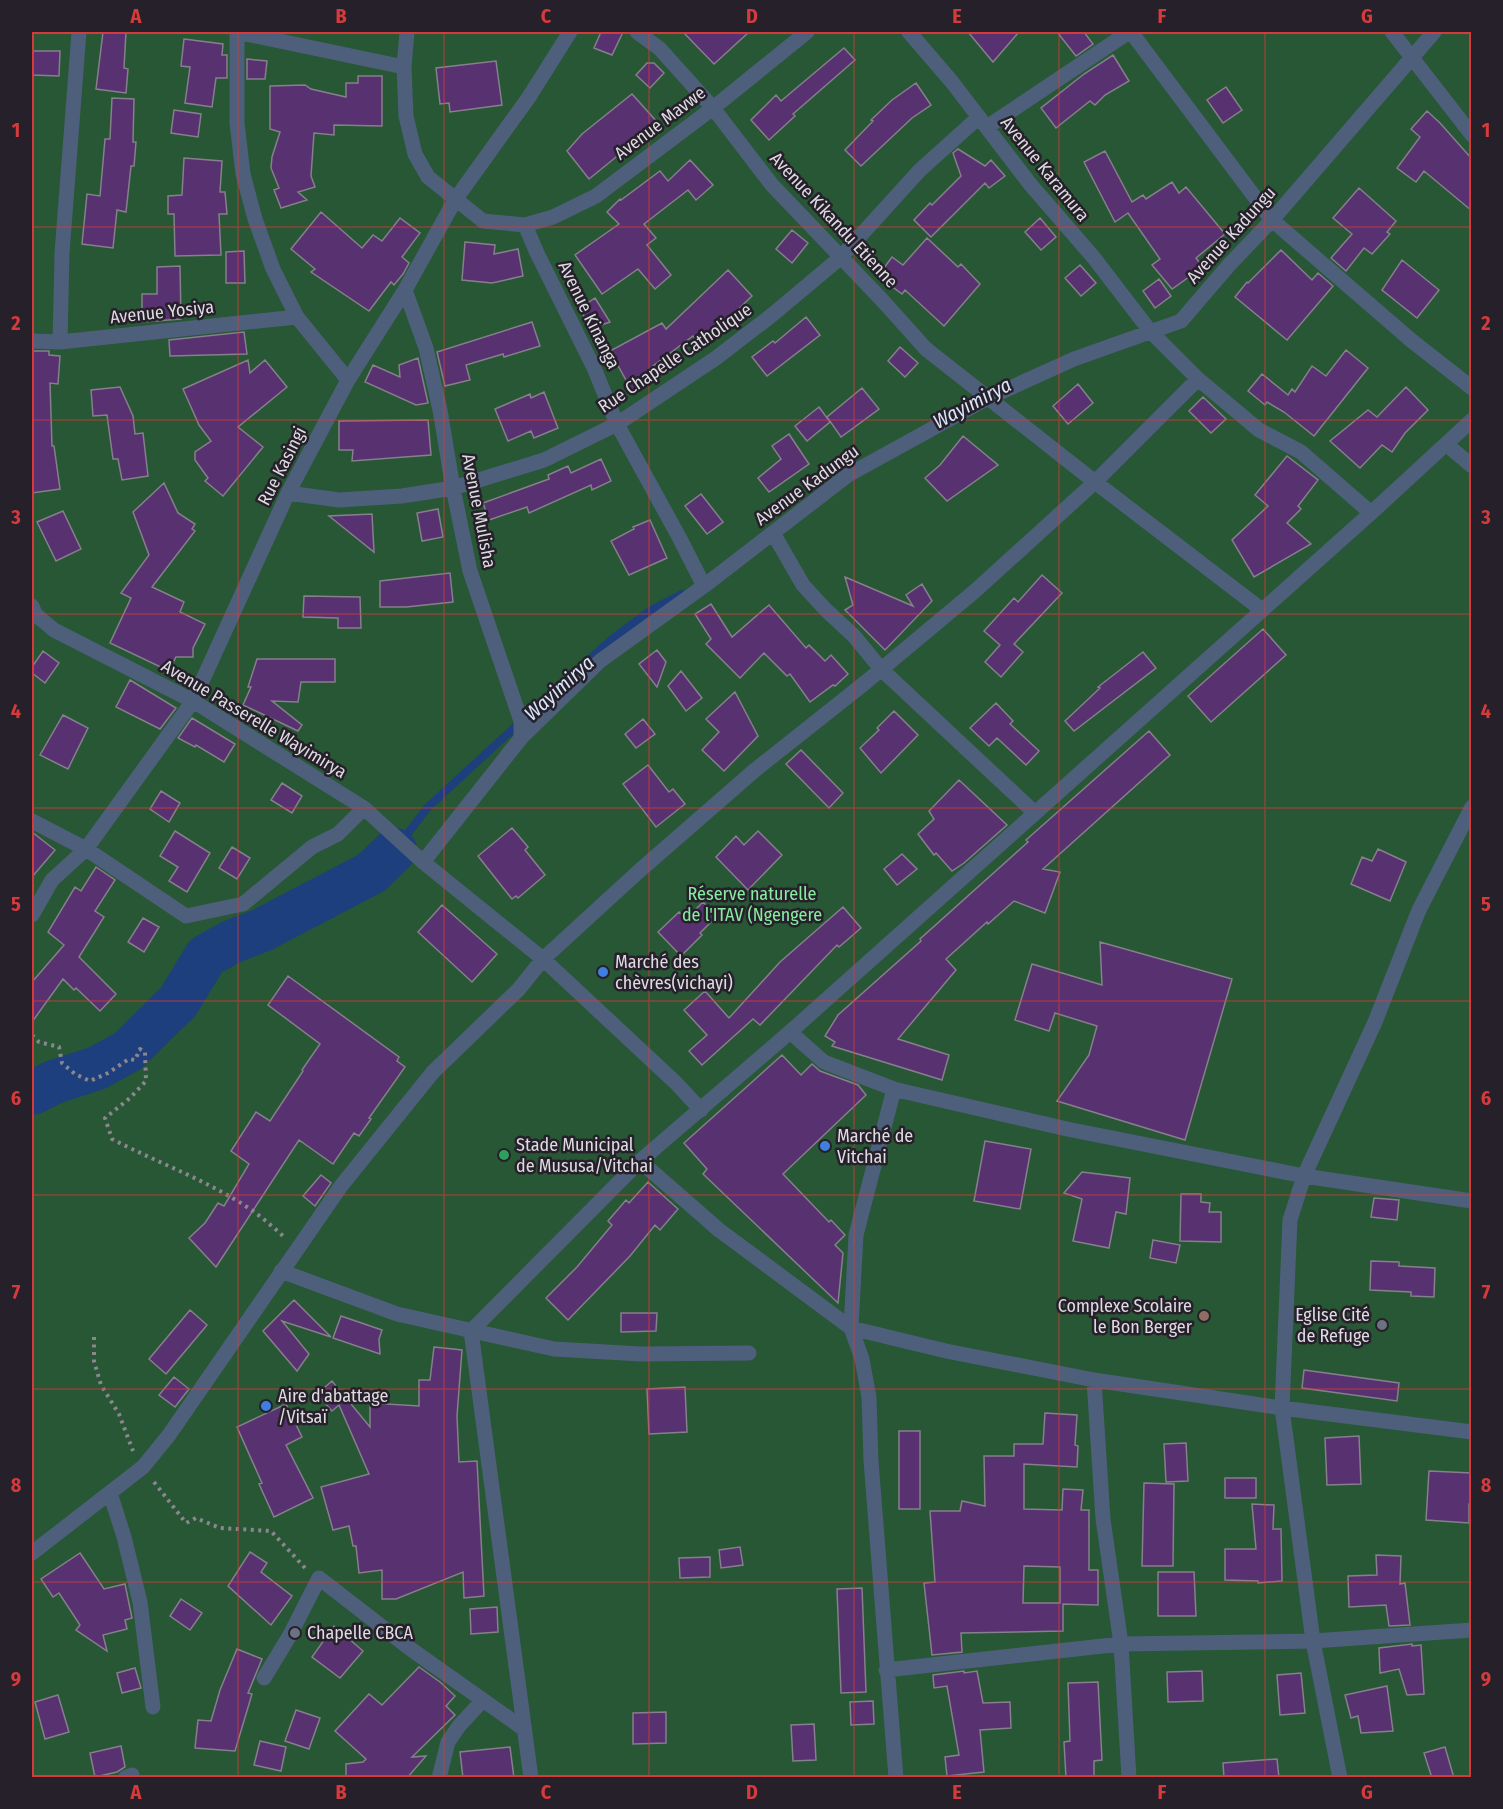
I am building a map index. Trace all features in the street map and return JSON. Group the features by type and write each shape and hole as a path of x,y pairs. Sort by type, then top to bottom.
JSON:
{"street":[{"path":"60,342 62,253 80,32"},
{"path":"348,380 297,317 273,269 255,219 243,174 237,123 237,32 404,67"},
{"path":"408,32 404,67 406,116 415,154 428,177 483,221 525,225"},
{"name":"Rue Kasingi","path":"32,915 52,880 86,849 193,701 288,493 348,380 405,290 455,200 529,97 570,32"},
{"name":"Avenue Kikandu Etienne","path":"637,32 660,49 713,108 772,185 926,349 1262,610"},
{"name":"Avenue Mavwe","path":"525,225 553,217 596,196 713,108 807,32"},
{"name":"Avenue Karamura","path":"909,32 952,82 1030,184 1094,258 1150,331 1198,379 1259,430 1301,452 1371,513"},
{"path":"1130,32 1272,220 1412,341 1472,388"},
{"name":"Rue Chapelle Catholique","path":"288,493 339,500 402,496 453,488 544,460 617,424 716,358 840,258 920,170 983,122 1130,32"},
{"path":"1392,32 1472,135"},
{"name":"Avenue Kadungu","path":"423,862 521,738 600,661 704,586 848,475 988,398 1074,359 1181,321 1229,265 1272,220 1434,32"},
{"name":"Avenue Kinanga","path":"525,225 594,368 617,424 704,586"},
{"name":"Avenue Mulisha","path":"405,290 428,358 470,571 521,721 521,738"},
{"name":"Avenue Yosiya","path":"32,341 60,342 297,317"},
{"path":"32,1553 143,1467 169,1435 341,1186 433,1072 519,989 543,959 755,770 975,591 1095,482 1198,379"},
{"path":"471,1331 640,1161 790,1032 1472,420"},
{"path":"1447,444 1472,466"},
{"path":"772,533 803,585 854,636 881,669 1035,813"},
{"name":"Avenue Passerelle Wayimirya","path":"32,606 35,614 54,630 193,701 364,808 423,862 543,959 676,1083 700,1110"},
{"path":"1340,1778 1313,1641 1282,1408 1290,1220 1304,1176 1375,1022 1419,910 1472,807"},
{"path":"32,821 86,849 186,916 243,904 312,848 338,834 364,808"},
{"path":"790,1032 824,1062 894,1089 1067,1129 1304,1176 1472,1201"},
{"path":"894,1089 856,1235 851,1328 861,1359 869,1397 871,1461 896,1778"},
{"path":"640,1161 719,1230 851,1328 946,1351 1094,1380 1282,1408 1472,1432"},
{"path":"281,1271 397,1314 554,1349 641,1354 749,1353"},
{"path":"471,1331 531,1778"},
{"path":"1094,1380 1103,1519 1121,1644 1129,1778"},
{"path":"110,1493 124,1537 140,1602 153,1707"},
{"path":"264,1678 290,1635 319,1578 412,1650 524,1729"},
{"path":"886,1670 1121,1644 1313,1641 1472,1630"},
{"path":"439,1778 448,1742 482,1701"}],"path":[{"path":"32,1035 39,1042 59,1047 62,1063 76,1075 90,1081 108,1073 129,1059 135,1060 140,1049 145,1052 146,1081 130,1098 105,1118 112,1140 200,1180 251,1209 298,1247"},
{"path":"93,1337 93,1361 101,1385 119,1414 132,1449 186,1523 195,1518 220,1528 271,1531 302,1565 319,1578"}],"green space":[{"name":"Réserve naturelle de l'ITAV (Ngengere","path":"32,32 1471,32 1471,1777 32,1777"}],"building":[{"path":"103,32 126,32 124,68 128,69 126,93 96,89"},
{"path":"601,32 623,32 612,55 594,48"},
{"path":"683,32 749,32 714,64"},
{"path":"968,32 1019,32 993,62"},
{"path":"1057,32 1084,32 1093,44 1076,56"},
{"path":"184,39 223,44 222,55 227,55 227,78 216,78 212,107 185,103 190,67 181,66"},
{"path":"844,48 855,60 793,114 795,116 769,140 751,120 776,95 781,101"},
{"path":"32,51 60,51 59,76 32,75"},
{"path":"1113,55 1129,81 1105,95 1095,105 1090,101 1056,128 1041,108 1084,74"},
{"path":"247,59 267,61 265,79 247,79"},
{"path":"496,61 502,105 450,112 449,103 440,104 436,68"},
{"path":"647,63 654,63 664,73 650,88 636,75"},
{"path":"358,76 382,76 382,126 334,125 334,135 314,133 311,176 315,187 298,192 307,200 281,208 274,190 279,188 271,168 280,132 270,129 270,86 305,85 311,89 346,97 346,83 358,83"},
{"path":"916,83 931,105 912,118 861,166 845,150 892,100"},
{"path":"1226,87 1242,110 1223,123 1207,100"},
{"path":"632,94 658,123 589,179 567,151 582,134"},
{"path":"112,98 134,99 133,142 136,142 126,212 117,210 113,248 82,244 87,194 100,196 105,139 110,139"},
{"path":"174,110 201,114 198,137 171,133"},
{"path":"1427,111 1472,159 1472,211 1424,171 1416,182 1397,168 1420,137 1411,129"},
{"path":"958,149 985,166 991,160 1005,176 989,188 985,183 931,237 914,220 961,176 953,153"},
{"path":"1105,151 1132,202 1143,195 1146,199 1172,182 1179,193 1186,187 1225,234 1196,258 1203,267 1172,289 1152,265 1160,259 1128,213 1115,222 1084,162"},
{"path":"184,158 222,161 220,192 225,192 227,214 219,214 221,255 175,256 174,214 168,214 168,196 182,195"},
{"path":"690,160 713,185 696,200 688,190 644,224 656,238 647,245 671,275 655,289 638,269 602,294 575,255 619,224 607,212 620,199 660,171 668,181"},
{"path":"1359,188 1396,221 1387,232 1390,234 1372,254 1364,248 1346,271 1331,258 1352,234 1333,218"},
{"path":"321,212 362,248 373,235 382,241 400,218 420,233 402,257 409,263 403,274 394,285 391,282 369,311 311,272 315,269 291,249"},
{"path":"1040,218 1056,237 1041,250 1025,232"},
{"path":"792,230 808,243 792,263 776,249"},
{"path":"927,238 958,267 961,264 980,284 944,326 905,290 902,294 878,276 892,257 903,265"},
{"path":"465,242 495,245 494,254 518,249 523,276 492,283 462,280"},
{"path":"1281,250 1312,280 1318,273 1333,286 1287,340 1235,297 1247,282"},
{"path":"244,251 245,283 226,283 226,252"},
{"path":"1402,260 1439,290 1417,318 1382,290"},
{"path":"1080,265 1096,283 1081,296 1065,278"},
{"path":"180,266 181,319 142,322 142,294 157,294 157,267"},
{"path":"728,270 752,296 701,345 693,336 649,369 654,378 632,391 610,351 662,323 666,329"},
{"path":"1159,279 1171,296 1155,308 1143,291"},
{"path":"595,298 610,322 592,328 579,309"},
{"path":"806,317 820,335 767,376 752,357 773,341 775,343"},
{"path":"532,322 540,346 466,365 470,380 445,386 437,352"},
{"path":"244,332 247,354 170,356 169,340"},
{"path":"900,347 918,363 905,377 888,361"},
{"path":"1346,350 1368,368 1314,436 1284,412 1267,402 1265,405 1248,391 1262,374 1288,395 1292,389 1295,392 1312,366 1326,376"},
{"path":"32,351 49,351 49,355 60,356 58,384 50,383 52,446 54,446 60,489 32,493"},
{"path":"418,358 428,403 416,405 365,382 373,365 400,377 399,365"},
{"path":"248,360 250,373 265,360 287,387 238,427 263,447 223,496 205,481 208,478 195,460 195,452 211,441 199,425 183,389"},
{"path":"1078,384 1093,403 1068,424 1053,406"},
{"path":"120,387 133,416 135,434 143,433 148,476 122,480 118,459 113,459 107,415 93,416 91,390"},
{"path":"1406,387 1428,410 1405,433 1392,452 1382,445 1360,468 1330,441 1368,410 1377,417"},
{"path":"862,388 879,409 841,437 827,417"},
{"path":"544,392 558,428 534,438 531,431 508,441 495,409 530,394 531,398"},
{"path":"1203,397 1226,419 1211,433 1189,411"},
{"path":"819,407 830,422 807,441 795,426"},
{"path":"428,420 431,455 352,461 353,450 339,450 339,421"},
{"path":"789,434 809,464 769,492 758,478 781,459 772,446"},
{"path":"963,436 998,465 947,501 925,478 940,465"},
{"path":"1287,456 1318,480 1298,506 1301,509 1287,523 1311,544 1254,577 1232,540 1268,506 1255,495"},
{"path":"601,459 611,481 592,490 591,485 529,513 527,507 489,520 483,503 549,479 548,475 568,466 571,473"},
{"path":"164,483 178,513 195,524 192,529 195,531 152,587 184,602 180,612 205,624 193,648 193,657 176,657 169,671 110,643 131,598 121,593 149,555 133,512"},
{"path":"701,494 723,522 707,534 685,506"},
{"path":"438,509 443,537 422,541 417,513"},
{"path":"63,511 81,549 56,561 37,522"},
{"path":"372,514 374,552 329,516"},
{"path":"650,520 667,558 629,575 611,541 634,529 633,527"},
{"path":"450,573 453,602 380,607 380,581"},
{"path":"1042,575 1062,593 1014,644 1023,652 1001,677 985,662 1000,645 984,631 1014,598 1018,602"},
{"path":"845,577 913,606 906,595 922,584 932,601 885,650 845,610 853,605"},
{"path":"304,596 360,597 361,628 338,628 338,618 303,617"},
{"path":"711,604 732,637 769,605 806,648 809,645 825,661 831,655 848,674 835,686 833,685 810,702 790,674 787,676 764,653 740,678 706,644 711,639 695,614"},
{"path":"1263,629 1286,655 1211,722 1188,696"},
{"path":"657,650 666,662 657,687 639,664"},
{"path":"43,651 59,663 45,683 32,673 32,667"},
{"path":"1143,652 1156,668 1074,731 1065,721 1100,688 1098,687"},
{"path":"257,659 335,659 335,682 301,682 298,702 272,701 302,725 298,731 243,705 251,687 248,687"},
{"path":"681,671 702,698 686,711 668,686"},
{"path":"130,680 176,708 160,729 116,707"},
{"path":"735,692 758,736 724,771 702,750 719,732 706,719"},
{"path":"996,703 1013,721 1010,724 1039,751 1026,765 997,738 989,746 970,728"},
{"path":"894,711 918,735 881,773 860,748 879,730 877,728"},
{"path":"63,715 88,728 68,769 40,755"},
{"path":"192,718 235,744 224,762 196,745 195,747 178,738"},
{"path":"643,719 655,734 636,748 625,734"},
{"path":"1149,731 1170,755 1043,869 1060,872 1045,913 1014,901 988,924 987,922 946,959 956,970 898,1039 949,1055 942,1080 832,1046 835,1042 825,1036 838,1015 1028,842 1026,840"},
{"path":"801,750 843,793 829,808 786,764"},
{"path":"648,765 669,792 673,789 685,804 656,827 623,784"},
{"path":"959,780 1007,825 952,871 936,853 934,855 918,834 934,819 929,811"},
{"path":"282,783 302,796 292,813 271,800"},
{"path":"161,791 180,803 169,822 150,809"},
{"path":"512,828 528,847 525,850 545,875 518,898 516,896 512,899 478,856"},
{"path":"175,831 210,853 187,892 169,881 178,867 160,856"},
{"path":"758,831 782,855 748,890 716,857 736,836 744,845"},
{"path":"32,832 55,850 32,877"},
{"path":"232,847 250,858 237,879 219,868"},
{"path":"1378,849 1406,862 1390,901 1351,884 1362,857 1372,861"},
{"path":"902,854 917,869 897,885 884,869"},
{"path":"96,867 115,880 95,911 104,917 79,957 116,994 100,1011 63,979 32,1022 32,982 64,945 48,932 75,887 81,891"},
{"path":"703,902 717,916 681,956 658,932 679,912 686,919"},
{"path":"442,905 497,954 472,982 418,932"},
{"path":"843,907 861,928 839,947 837,945 760,1025 753,1019 702,1065 689,1051 707,1035 684,1010 705,991 729,1018 780,962"},
{"path":"143,918 159,927 144,952 128,942"},
{"path":"1100,942 1232,979 1185,1140 1057,1101 1089,1055 1097,1026 1055,1013 1049,1031 1015,1020 1032,964 1102,985"},
{"path":"288,976 399,1057 397,1061 405,1067 359,1136 354,1133 333,1164 299,1140 216,1267 189,1238 205,1223 218,1203 224,1206 249,1164 231,1151 256,1112 270,1121 320,1044 268,1005"},
{"path":"782,1055 801,1075 812,1064 820,1071 858,1085 866,1095 783,1174 829,1222 831,1220 845,1235 835,1245 843,1253 838,1303 703,1174 707,1169 684,1143"},
{"path":"985,1141 1031,1149 1020,1209 974,1201"},
{"path":"1082,1172 1130,1178 1126,1214 1116,1212 1109,1248 1073,1241 1082,1199 1064,1193"},
{"path":"321,1175 331,1183 315,1206 303,1196"},
{"path":"648,1182 678,1209 660,1230 655,1225 630,1256 568,1320 546,1298 577,1267 612,1225 608,1221 626,1200 629,1203"},
{"path":"1181,1194 1201,1194 1201,1202 1210,1203 1209,1212 1221,1212 1221,1242 1180,1241"},
{"path":"1374,1198 1399,1200 1397,1220 1371,1217"},
{"path":"1153,1240 1180,1245 1176,1263 1150,1258"},
{"path":"1371,1261 1399,1262 1399,1266 1435,1268 1434,1297 1411,1296 1411,1292 1370,1290"},
{"path":"294,1300 331,1337 282,1321 309,1354 297,1371 263,1331"},
{"path":"190,1310 207,1325 166,1374 149,1359"},
{"path":"621,1313 657,1313 656,1331 621,1332"},
{"path":"341,1316 382,1330 379,1339 380,1354 333,1338"},
{"path":"434,1347 462,1350 457,1416 459,1462 477,1461 484,1596 464,1598 463,1572 396,1599 382,1599 382,1570 359,1573 356,1546 353,1546 349,1526 333,1530 321,1487 369,1474 339,1405 332,1411 317,1394 332,1381 370,1427 370,1403 419,1406 419,1380 430,1380"},
{"path":"1304,1370 1399,1383 1397,1401 1302,1388"},
{"path":"174,1377 189,1389 175,1407 159,1395"},
{"path":"685,1387 687,1432 649,1434 647,1389"},
{"path":"286,1404 302,1437 286,1445 313,1498 274,1517 259,1484 262,1483 237,1427"},
{"path":"1045,1413 1077,1415 1075,1445 1078,1446 1077,1467 1024,1464 1024,1509 1062,1510 1063,1489 1083,1490 1081,1510 1089,1510 1089,1570 1098,1570 1098,1605 1063,1604 1063,1631 961,1633 962,1652 932,1655 924,1583 935,1582 930,1511 960,1511 962,1501 985,1506 984,1456 1014,1456 1014,1444 1043,1444","holes":["1024,1566 1060,1567 1060,1603 1023,1603"]},
{"path":"899,1431 920,1431 920,1509 899,1509"},
{"path":"1359,1436 1361,1484 1327,1485 1325,1438"},
{"path":"1186,1443 1188,1481 1166,1482 1164,1444"},
{"path":"1429,1471 1472,1473 1472,1504 1469,1504 1469,1523 1426,1520"},
{"path":"1225,1478 1256,1478 1256,1498 1225,1498"},
{"path":"1144,1483 1174,1484 1173,1566 1142,1566"},
{"path":"1252,1504 1274,1505 1273,1529 1281,1529 1282,1581 1258,1583 1258,1581 1225,1580 1225,1549 1256,1549"},
{"path":"740,1547 743,1565 721,1568 719,1550"},
{"path":"250,1552 267,1563 261,1572 292,1596 271,1625 228,1586"},
{"path":"80,1553 104,1589 125,1584 132,1618 125,1620 127,1629 103,1635 107,1651 76,1630 80,1625 59,1593 53,1597 41,1579"},
{"path":"1376,1555 1401,1556 1400,1584 1405,1583 1410,1625 1389,1626 1386,1605 1349,1607 1348,1576 1377,1575"},
{"path":"710,1557 710,1577 680,1578 679,1558"},
{"path":"1158,1572 1194,1572 1196,1616 1158,1616"},
{"path":"862,1588 866,1692 841,1693 837,1589"},
{"path":"181,1599 202,1613 190,1630 170,1616"},
{"path":"497,1607 498,1632 471,1634 470,1609"},
{"path":"334,1626 363,1651 340,1678 312,1657"},
{"path":"1412,1644 1412,1646 1421,1645 1424,1694 1407,1695 1399,1669 1380,1673 1379,1648"},
{"path":"237,1649 262,1659 248,1693 252,1694 235,1751 195,1748 198,1720 211,1721 220,1690"},
{"path":"419,1667 455,1696 446,1706 455,1715 412,1757 426,1756 407,1778 346,1778 346,1764 363,1762 366,1759 335,1731 369,1694 382,1705"},
{"path":"135,1668 141,1688 122,1693 117,1673"},
{"path":"964,1671 964,1673 977,1671 983,1703 1010,1702 1011,1728 980,1730 984,1772 947,1776 945,1757 959,1755 947,1686 934,1688 933,1675"},
{"path":"1202,1671 1203,1701 1168,1702 1167,1672"},
{"path":"1301,1673 1305,1713 1280,1715 1277,1675"},
{"path":"1098,1682 1102,1760 1094,1761 1094,1778 1066,1778 1064,1742 1070,1741 1068,1683"},
{"path":"1387,1686 1393,1731 1361,1733 1358,1716 1351,1718 1345,1695"},
{"path":"58,1695 69,1732 45,1739 35,1702"},
{"path":"873,1701 874,1724 851,1725 850,1702"},
{"path":"296,1710 320,1718 309,1749 285,1741"},
{"path":"666,1712 666,1743 633,1744 633,1713"},
{"path":"814,1724 816,1760 793,1761 791,1725"},
{"path":"260,1741 286,1747 281,1771 254,1765"},
{"path":"121,1746 125,1767 117,1772 95,1777 90,1753"},
{"path":"510,1747 514,1778 463,1778 460,1752"},
{"path":"1445,1747 1454,1778 1432,1778 1424,1753"},
{"path":"1277,1759 1279,1778 1224,1778 1223,1763"}],"waterway":[{"name":"Wayimirya","path":"395,850 428,807 611,640 651,610 682,594"},
{"name":"Wayimirya","path":"32,1093 54,1082 97,1068 128,1051 178,1002 206,956 231,942 262,930 371,873 395,850"}],"place":[{"name":"Marché des chèvres(vichayi)","path":"603,972"},
{"name":"Marché de Vitchai","path":"825,1146"},
{"name":"Stade Municipal de Mususa/Vitchai","path":"504,1155"},
{"name":"Complexe Scolaire le Bon Berger","path":"1204,1316"},
{"name":"Eglise Cité de Refuge","path":"1382,1325"},
{"name":"Aire d'abattage /Vitsaï","path":"266,1406"},
{"name":"Chapelle CBCA","path":"295,1633"}]}
